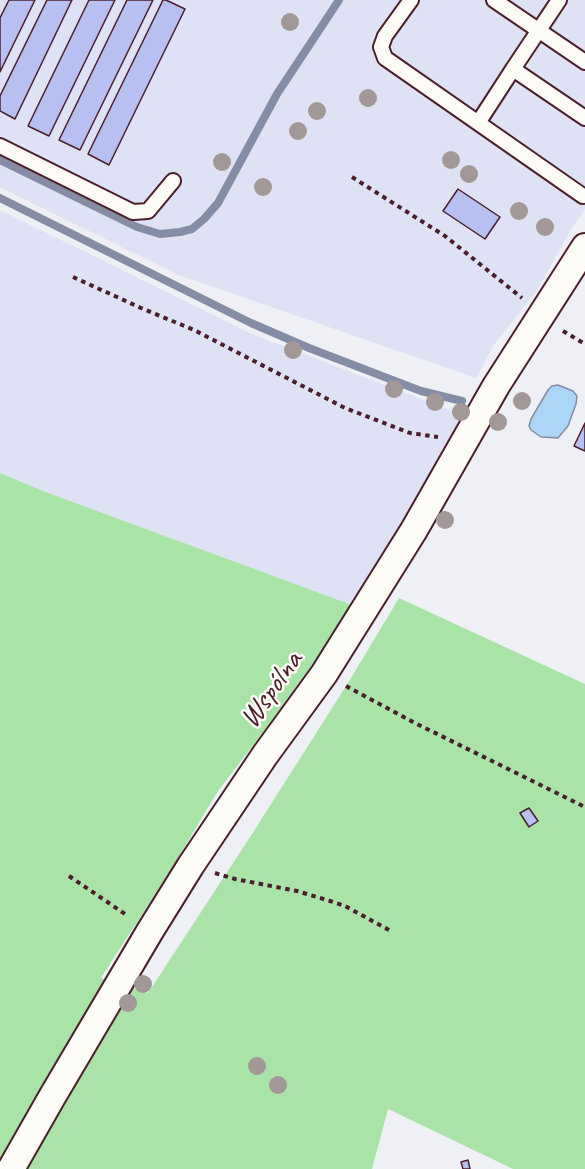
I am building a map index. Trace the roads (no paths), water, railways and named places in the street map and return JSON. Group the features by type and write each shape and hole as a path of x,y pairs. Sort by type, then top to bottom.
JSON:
{"street":[{"name":"Wspólna","path":"11,1169 150,931 265,755 324,674 414,530 496,386 585,248"}],"lane":[{"path":"411,0 381,46 385,58 583,196"},
{"path":"494,0 585,62"},
{"path":"478,123 559,0"},
{"path":"513,69 585,118"},
{"path":"0,146 133,212 148,211 173,181"}],"water":[{"path":"558,385 573,391 577,396 576,404 568,426 558,438 541,437 531,430 529,426 531,419 548,390"}],"waterway":[{"path":"0,160 137,227 160,234 192,229 218,203 277,94 339,0"},
{"path":"0,198 251,323 421,391 462,401"}]}
